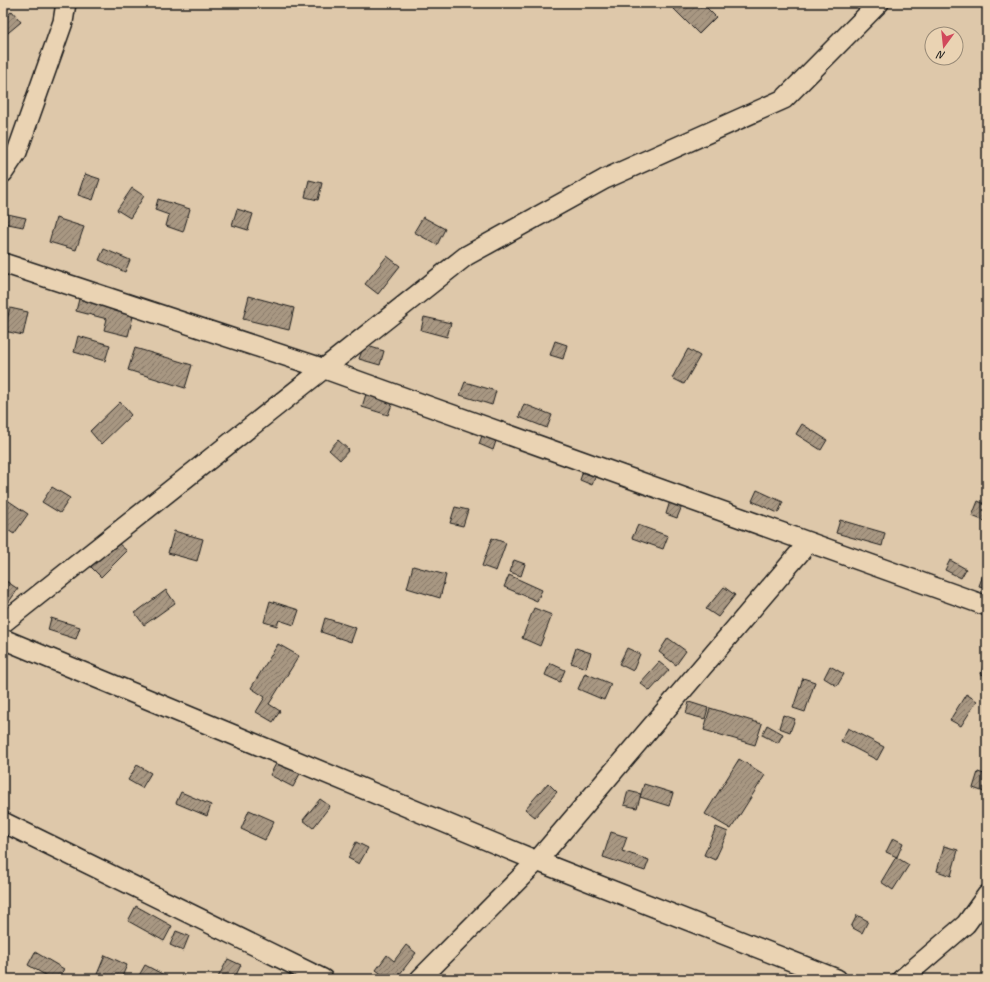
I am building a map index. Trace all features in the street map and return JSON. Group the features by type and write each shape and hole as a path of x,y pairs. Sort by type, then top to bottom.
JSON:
{"street":[{"path":"3,173 17,152 63,22 66,3"},
{"path":"3,623 322,368 466,256 605,179 784,99 879,3"},
{"path":"3,263 322,368 987,606"},
{"path":"420,979 537,861 808,542"},
{"path":"3,639 537,861 837,979"},
{"path":"3,822 323,979"},
{"path":"902,979 966,924 987,895"}],"building":[{"path":"668,3 702,3 716,17 699,34"},
{"path":"12,11 21,22 3,37 3,19"},
{"path":"85,174 100,179 93,200 78,195"},
{"path":"309,180 322,183 318,200 305,197"},
{"path":"132,188 144,196 130,218 117,210"},
{"path":"158,199 190,209 183,232 166,226 169,215 155,210"},
{"path":"237,209 253,214 248,230 232,225"},
{"path":"3,213 26,218 23,227 3,223"},
{"path":"423,217 445,229 437,245 414,232"},
{"path":"56,218 84,227 76,250 49,242"},
{"path":"104,249 130,260 125,272 99,260"},
{"path":"387,256 400,266 378,294 365,284"},
{"path":"80,295 135,309 128,336 104,330 107,319 76,311"},
{"path":"249,296 294,308 289,330 243,319"},
{"path":"10,308 28,312 23,335 4,331"},
{"path":"424,317 451,323 447,337 421,330"},
{"path":"78,336 110,345 105,361 74,352"},
{"path":"555,341 567,345 563,359 550,355"},
{"path":"364,345 384,351 380,365 359,359"},
{"path":"135,348 192,365 185,388 128,370"},
{"path":"688,349 700,356 684,384 672,378"},
{"path":"465,382 496,391 492,405 460,395"},
{"path":"366,394 393,402 388,415 362,407"},
{"path":"120,402 131,415 101,444 90,431"},
{"path":"524,404 552,415 547,428 519,417"},
{"path":"802,424 827,440 821,450 796,434"},
{"path":"483,433 497,438 493,450 479,444"},
{"path":"338,440 349,450 340,460 329,450"},
{"path":"584,468 597,473 592,485 580,480"},
{"path":"52,487 70,498 60,513 42,502"},
{"path":"757,490 783,502 778,513 752,501"},
{"path":"3,497 28,514 14,534 3,527"},
{"path":"670,501 682,506 677,518 666,514"},
{"path":"978,501 987,505 987,522 972,516"},
{"path":"455,507 468,510 463,526 450,523"},
{"path":"840,520 885,533 882,546 836,533"},
{"path":"638,525 668,536 663,549 632,538"},
{"path":"174,531 203,539 197,561 168,553"},
{"path":"492,538 506,543 496,571 482,566"},
{"path":"117,542 127,551 101,577 91,567"},
{"path":"514,560 525,564 521,576 510,572"},
{"path":"950,560 966,569 961,578 945,570"},
{"path":"413,566 446,575 440,598 407,588"},
{"path":"509,575 542,590 537,601 504,587"},
{"path":"983,575 987,577 987,588 979,586"},
{"path":"3,579 18,589 6,606 3,604"},
{"path":"724,587 735,595 718,617 706,609"},
{"path":"166,590 175,603 144,625 135,613"},
{"path":"270,601 299,610 294,625 279,620 277,626 264,622"},
{"path":"534,608 552,615 540,646 522,638"},
{"path":"51,618 80,627 76,639 48,630"},
{"path":"325,618 356,628 351,642 321,632"},
{"path":"668,638 686,651 676,665 659,652"},
{"path":"278,644 299,656 269,704 280,711 273,722 256,712 265,697 251,688"},
{"path":"576,648 591,653 586,668 571,663"},
{"path":"627,648 640,654 633,671 619,664"},
{"path":"985,659 987,660 987,676 981,674"},
{"path":"659,662 669,670 650,691 640,683"},
{"path":"550,663 565,670 560,682 545,675"},
{"path":"830,666 844,674 837,686 824,678"},
{"path":"585,673 611,684 604,700 578,689"},
{"path":"803,678 815,682 805,712 793,708"},
{"path":"966,694 977,701 961,726 950,720"},
{"path":"689,702 708,708 705,719 686,714"},
{"path":"710,708 762,724 755,745 704,730"},
{"path":"783,715 795,719 790,732 779,728"},
{"path":"767,725 783,734 778,743 762,735"},
{"path":"848,728 884,747 877,760 841,741"},
{"path":"279,758 302,770 293,787 270,775"},
{"path":"739,759 765,775 731,829 705,814"},
{"path":"137,765 151,773 142,788 128,780"},
{"path":"978,772 987,775 987,793 973,788"},
{"path":"548,783 557,792 535,817 525,809"},
{"path":"644,784 673,793 669,806 640,797"},
{"path":"628,791 641,794 637,808 624,805"},
{"path":"181,792 211,805 207,816 176,803"},
{"path":"320,799 330,806 313,828 303,820"},
{"path":"249,810 274,821 265,840 241,829"},
{"path":"716,827 728,832 715,860 704,855"},
{"path":"611,832 627,837 622,851 649,860 645,871 603,857"},
{"path":"893,838 903,843 897,857 886,852"},
{"path":"356,842 368,848 359,864 348,858"},
{"path":"944,846 958,850 951,876 937,871"},
{"path":"896,857 909,865 893,890 881,882"},
{"path":"136,906 172,926 164,941 128,921"},
{"path":"857,915 868,921 862,933 851,927"},
{"path":"176,931 189,936 183,951 170,945"},
{"path":"406,945 416,953 396,979 388,979 376,970 387,955 394,961"},
{"path":"35,952 64,969 58,979 52,979 28,965"},
{"path":"105,955 127,965 121,979 95,979"},
{"path":"228,959 241,965 234,979 217,979"},
{"path":"145,965 166,976 164,979 137,979"}]}
